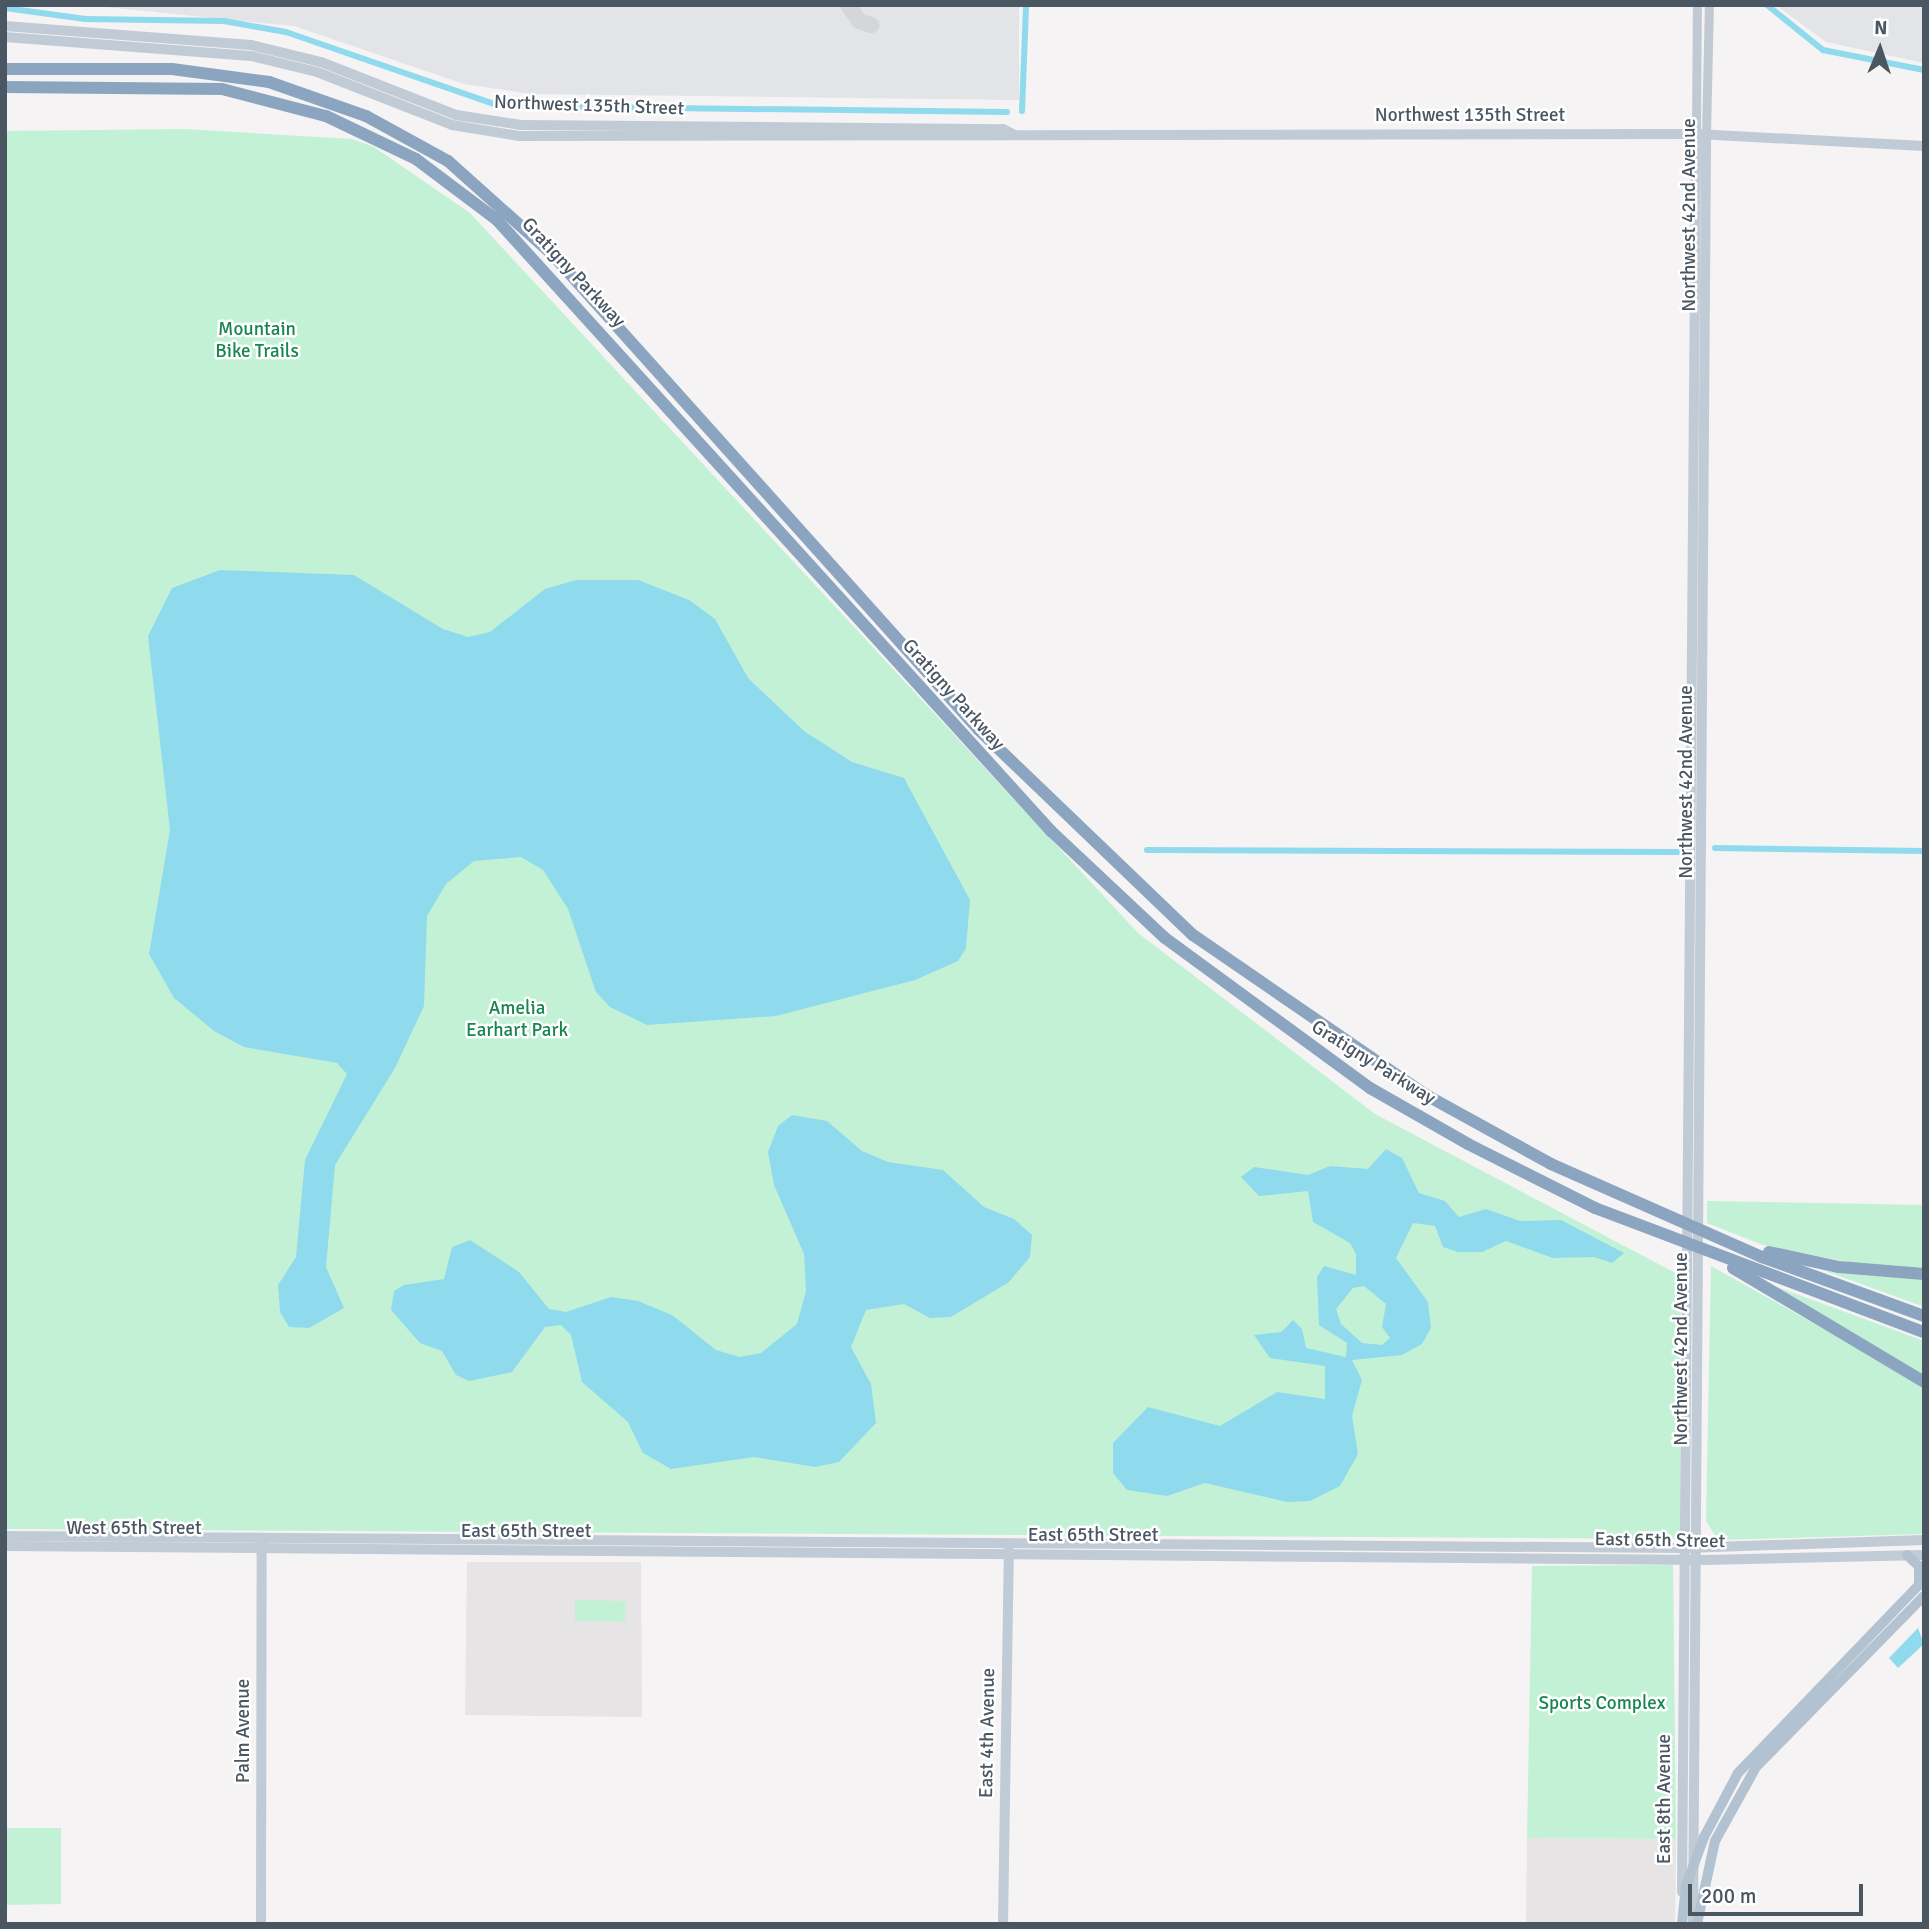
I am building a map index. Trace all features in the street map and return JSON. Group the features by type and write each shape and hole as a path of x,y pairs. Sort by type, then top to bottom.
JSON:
{"highway":[{"name":"Gratigny Parkway","path":"5,69 172,69 269,82 366,116 448,161 544,246 979,730 1183,927 1426,1095 1551,1164 1715,1238 1924,1315"},
{"name":"Gratigny Parkway","path":"5,87 171,85 281,101 377,138 462,190 534,258 1051,831 1165,938 1370,1088 1595,1208 1715,1256 1924,1332"},
{"path":"1715,1238 1818,1264 1924,1274"},
{"path":"1715,1256 1924,1382"}],"main road":[{"name":"Northwest 135th Street","path":"5,26 251,45 495,122 661,132"},
{"name":"Northwest 135th Street","path":"5,37 251,56 492,133 1701,134 1924,146"},
{"name":"Northwest 42nd Avenue","path":"1684,1548 1693,394 1701,134"},
{"name":"Northwest 42nd Avenue","path":"1698,1560 1707,394 1701,134"},
{"path":"1693,394 1707,394"},
{"path":"1691,631 1705,630"},
{"path":"1690,696 1705,696"},
{"path":"1688,988 1703,989"},
{"path":"1687,1127 1701,1127"},
{"name":"West 65th Street","path":"5,1536 262,1543"},
{"name":"East 65th Street","path":"262,1543 1009,1548 1684,1548 1924,1540"},
{"name":"West 65th Street","path":"5,1546 262,1543"},
{"name":"Palm Avenue","path":"261,1924 262,1543"},
{"name":"East 65th Street","path":"1009,1548 1698,1560 1924,1555"},
{"name":"East 4th Avenue","path":"1003,1924 1009,1548"},
{"name":"East 8th Avenue","path":"1682,1924 1684,1548"},
{"path":"1907,1555 1919,1566 1922,1587"},
{"name":"East 8th Avenue","path":"1695,1924 1693,1868 1698,1560"},
{"path":"1682,1907 1693,1868 1716,1812 1754,1752 1922,1587"},
{"path":"1695,1924 1715,1841 1756,1767 1922,1587"},
{"path":"1683,1691 1697,1692"}],"street":[{"name":"Northwest 42nd Avenue","path":"1698,5 1701,134"},
{"name":"Northwest 42nd Avenue","path":"1701,134 1709,5"}],"shaded area":[{"path":"86,5 1019,5 1019,100 532,94 464,84 294,26"},
{"path":"1776,5 1924,5 1924,63 1826,42"},
{"path":"467,1562 641,1562 642,1717 465,1715"},
{"path":"1527,1838 1676,1839 1675,1924 1526,1924"}],"green space":[{"name":"Amelia Earhart Park","path":"185,129 352,139 374,147 470,213 1138,933 1375,1114 1681,1276 1680,1539 5,1529 5,131"},
{"path":"1707,1201 1924,1205 1924,1270 1869,1266 1763,1245 1707,1223"},
{"path":"1711,1266 1924,1385 1924,1534 1718,1540 1706,1521"},
{"path":"1812,1266 1924,1276 1924,1307 1919,1305"},
{"path":"1764,1282 1924,1341 1924,1378"},
{"name":"Sports Complex","path":"1673,1565 1676,1839 1527,1838 1532,1566"},
{"path":"575,1600 626,1601 625,1622 575,1621"},
{"path":"5,1828 61,1828 61,1904 5,1905"}],"water":[{"path":"220,570 354,575 443,629 468,637 490,632 545,589 576,580 638,580 689,600 715,619 748,678 804,731 852,762 904,778 970,900 966,948 958,961 915,980 776,1016 647,1025 610,1007 596,992 568,909 543,870 521,857 474,861 446,884 427,916 424,1006 395,1068 335,1165 326,1267 344,1308 309,1328 289,1327 280,1312 278,1285 296,1257 305,1160 347,1074 337,1063 244,1047 214,1031 174,998 149,954 170,830 148,636 172,588"},
{"path":"792,1115 827,1121 862,1151 888,1162 943,1170 984,1207 1014,1219 1032,1235 1030,1257 1009,1282 951,1317 930,1318 904,1304 866,1310 851,1347 871,1384 876,1423 839,1462 815,1467 754,1457 671,1469 643,1453 628,1422 582,1382 571,1335 561,1325 545,1327 512,1372 469,1381 456,1375 442,1351 420,1343 391,1310 394,1291 404,1285 444,1279 452,1247 470,1240 519,1272 549,1309 566,1312 611,1297 638,1301 672,1315 716,1350 740,1357 761,1353 797,1324 806,1291 804,1254 774,1185 768,1152 778,1126"},
{"path":"1386,1149 1402,1158 1419,1193 1445,1201 1459,1217 1486,1209 1520,1221 1561,1220 1624,1253 1612,1263 1594,1257 1553,1258 1506,1241 1482,1252 1458,1252 1443,1247 1435,1226 1413,1223 1396,1258 1428,1302 1431,1328 1422,1344 1402,1355 1352,1360 1362,1380 1352,1416 1358,1454 1340,1486 1310,1501 1287,1502 1205,1483 1167,1496 1127,1490 1113,1473 1113,1443 1148,1407 1220,1426 1277,1392 1325,1399 1325,1366 1270,1358 1254,1335 1281,1332 1293,1320 1302,1329 1306,1348 1346,1357 1347,1343 1319,1325 1317,1277 1324,1266 1356,1275 1356,1254 1350,1243 1313,1222 1308,1191 1259,1196 1241,1177 1254,1167 1308,1175 1330,1166 1368,1169","holes":["1364,1286 1386,1304 1382,1327 1390,1338 1382,1345 1362,1343 1341,1324 1336,1309 1353,1288"]},
{"path":"1918,1628 1924,1644 1898,1668 1889,1658"}],"waterway":[{"path":"1022,111 1026,5"},
{"path":"1767,5 1823,50 1924,70"},
{"path":"5,8 85,19 224,21 286,32 500,106 1007,112"},
{"path":"1715,848 1924,851"},
{"path":"1147,850 1679,852"}],"taxiway":[{"path":"848,5 859,21 871,25"}],"park label":[{"name":"Mountain Bike Trails","path":"257,341"}]}
